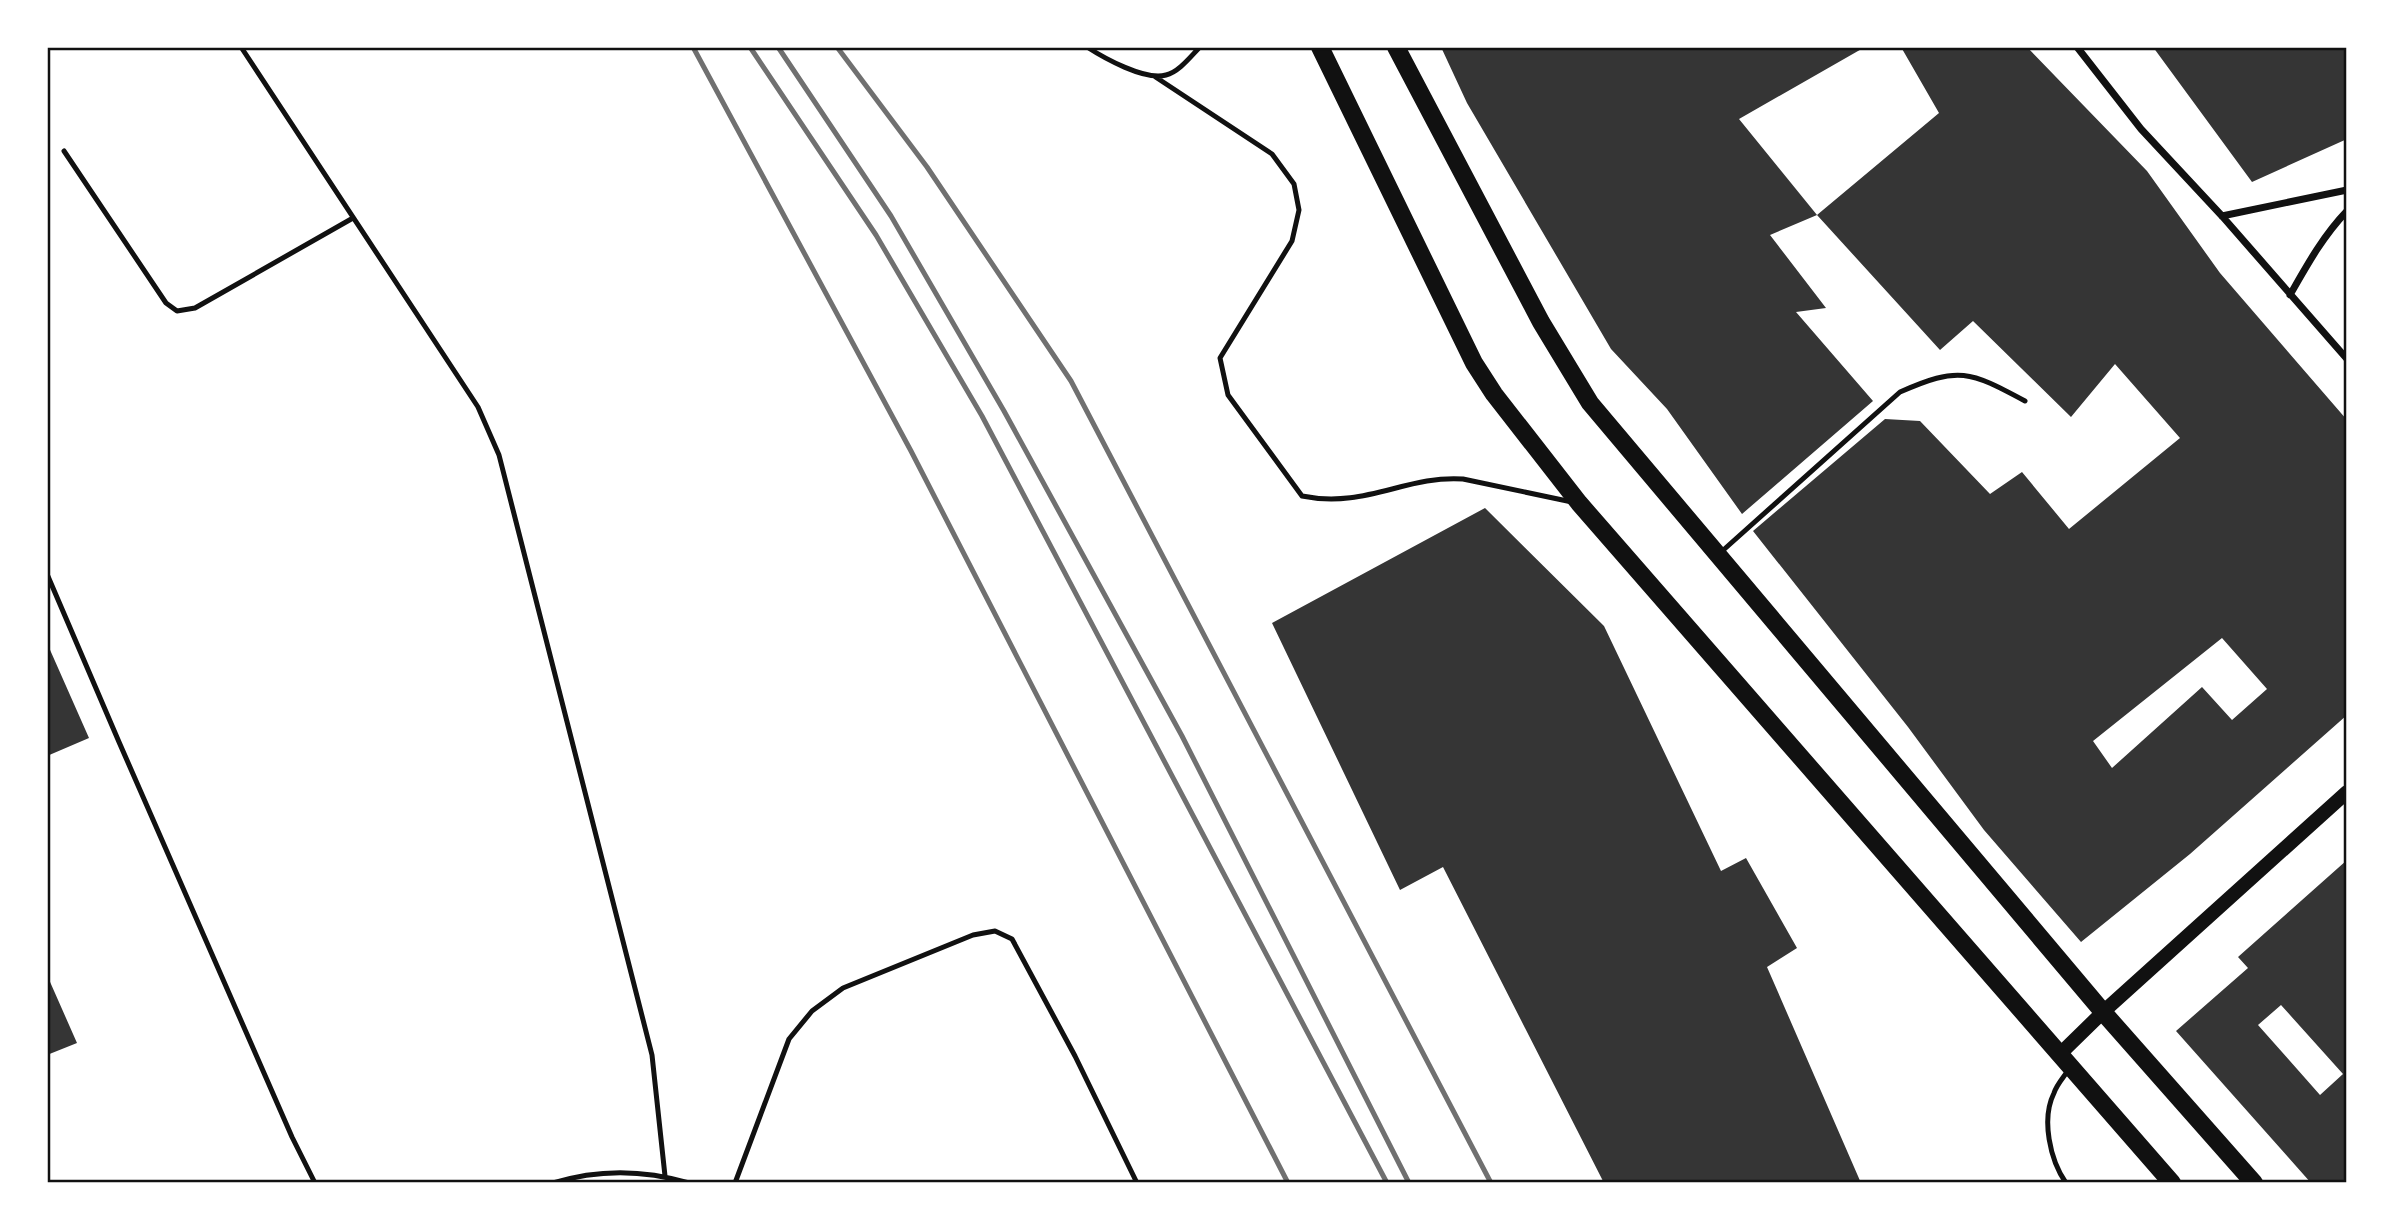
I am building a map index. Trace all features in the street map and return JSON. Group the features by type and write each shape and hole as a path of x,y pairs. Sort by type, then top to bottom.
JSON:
{"main road":[{"path":"1320,47 1440,298 1474,363 1494,394 1579,503 2172,1183"},
{"path":"1396,47 1541,322 1590,402 2103,1012 2254,1183"},
{"path":"2065,1061 2103,1012 2347,792"}],"street":[{"path":"2077,47 2141,129 2222,216 2347,359"},
{"path":"2222,216 2347,190"},
{"path":"2290,295 2315,250 2347,211"}],"lane":[{"path":"241,47 478,407 499,455 652,1055 664,1176"},
{"path":"1087,47 1106,59 1154,76 1272,154 1294,184 1299,210 1292,241 1220,358 1228,396 1302,496 1319,500 1348,499 1447,477 1579,503"},
{"path":"1154,76 1175,70 1200,47"},
{"path":"64,150 166,303 177,311 195,308 353,218"},
{"path":"1718,555 1900,392 1953,373 1983,379 2025,401"},
{"path":"47,574 118,743 315,1183"},
{"path":"734,1183 789,1039 812,1011 843,988 973,935 995,931 1012,939 1074,1056 1136,1183"},
{"path":"2065,1061 2047,1114 2050,1141 2058,1171 2066,1183"},
{"path":"553,1183 616,1172 664,1176 689,1183"}],"building":[{"path":"1441,47 1865,47 1739,119 1817,215 1770,235 1826,308 1796,312 1873,401 1742,514 1667,409 1611,349 1467,103"},
{"path":"1901,47 2027,47 2147,171 2220,273 2347,420 2347,715 2190,854 2081,942 1984,830 1908,727 1753,531 1885,419 1920,421 1990,494 2022,472 2069,529 2180,438 2115,364 2071,417 1973,321 1940,350 1817,215 1939,113","holes":["2222,638 2267,689 2232,720 2202,687 2112,768 2093,741"]},
{"path":"2153,47 2347,47 2347,139 2252,182"},
{"path":"1485,508 1604,626 1721,871 1746,858 1797,948 1767,967 1861,1183 1604,1183 1443,867 1400,890 1272,623"},
{"path":"47,643 89,738 47,756"},
{"path":"2347,860 2347,1183 2311,1183 2176,1031 2248,968 2238,957","holes":["2281,1005 2343,1074 2320,1095 2258,1025"]},
{"path":"47,975 77,1043 47,1055"}],"railway":[{"path":"693,47 911,451 1288,1183"},
{"path":"750,47 876,235 982,416 1387,1183"},
{"path":"778,47 891,216 1004,411 1182,736 1409,1183"},
{"path":"837,47 927,167 1071,381 1491,1183"}]}
